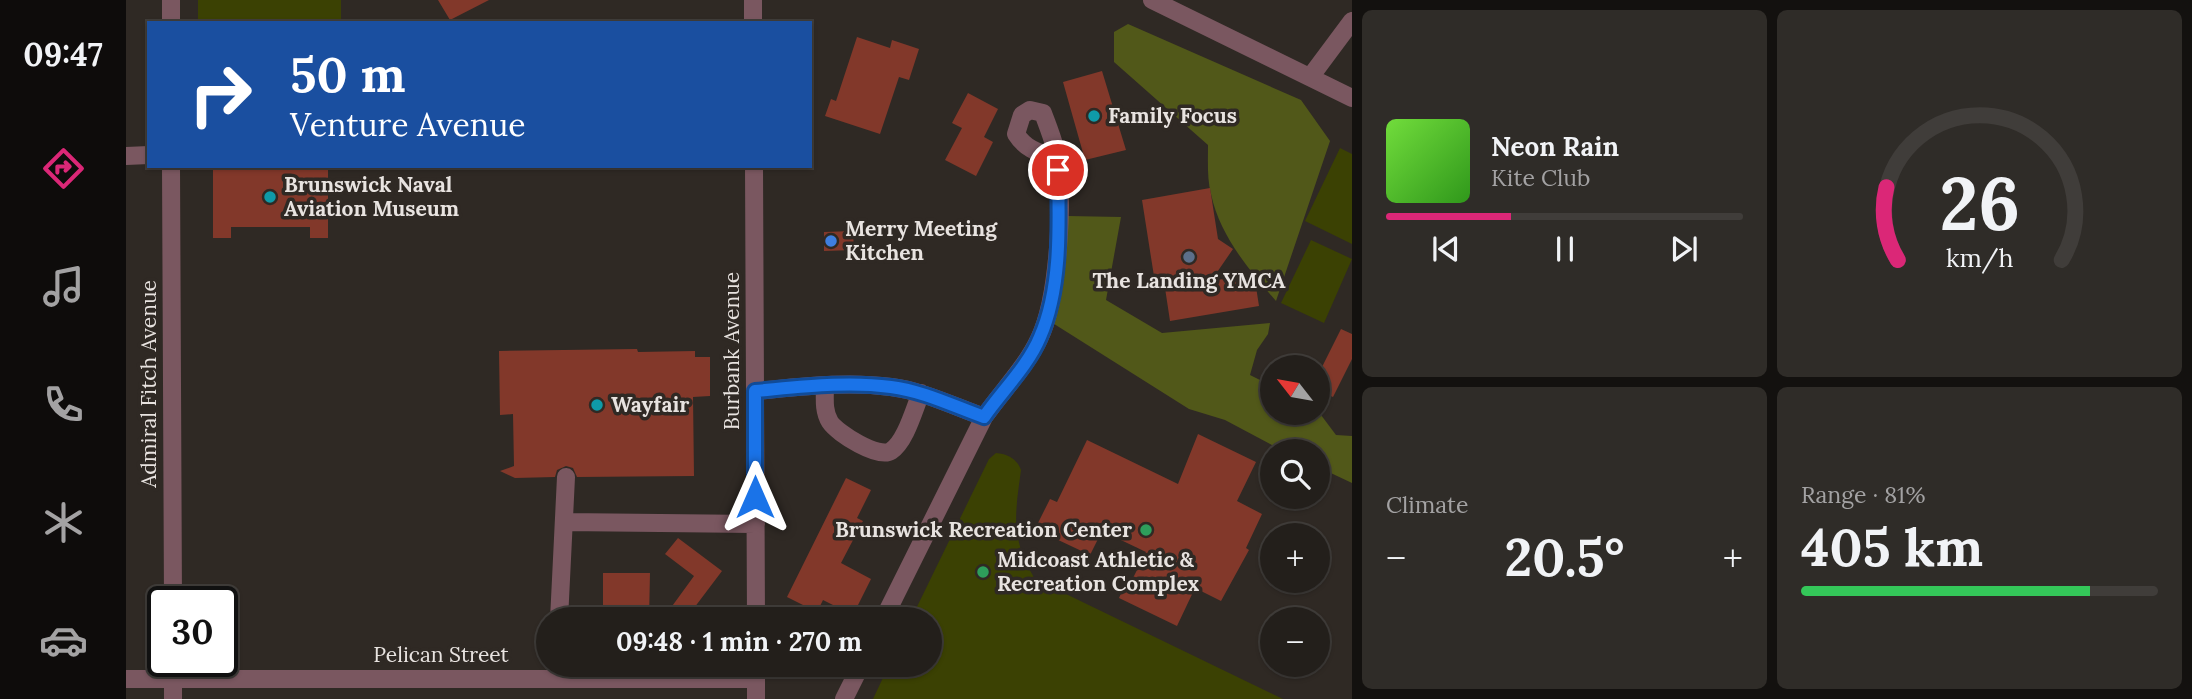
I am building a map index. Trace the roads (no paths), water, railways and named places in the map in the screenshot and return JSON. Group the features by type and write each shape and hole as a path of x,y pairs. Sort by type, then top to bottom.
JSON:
{"street":[{"path":"171,0 171,21"},
{"path":"752,0 753,21"},
{"path":"1152,0 1352,98"},
{"path":"1311,76 1352,21"},
{"path":"126,156 147,155"},
{"path":"889,607 984,417 1028,359 1041,336 1052,288 1059,228 1057,164"},
{"name":"Admiral Fitch Avenue","path":"171,168 173,586"},
{"name":"Burbank Avenue","path":"754,168 756,607"},
{"path":"755,391 825,385 892,387 921,393 984,417"},
{"path":"825,385 826,411 830,423 877,454 889,453 897,445 921,393"},
{"path":"560,607 566,477"},
{"path":"564,522 755,524"},
{"name":"Pelican Street","path":"238,671 536,672"},
{"name":"Pelican Street","path":"126,679 147,675"},
{"path":"173,677 173,699"},
{"path":"756,677 756,699"},
{"path":"844,699 854,677"}],"place":[{"name":"Family Focus","path":"1094,116"},
{"name":"Brunswick Naval Aviation Museum","path":"270,197"},
{"name":"Merry Meeting Kitchen","path":"831,241"},
{"name":"The Landing YMCA","path":"1189,257"},
{"name":"Wayfair","path":"597,405"},
{"name":"Brunswick Recreation Center","path":"1146,530"},
{"name":"Midcoast Athletic & Recreation Complex","path":"983,572"}]}
